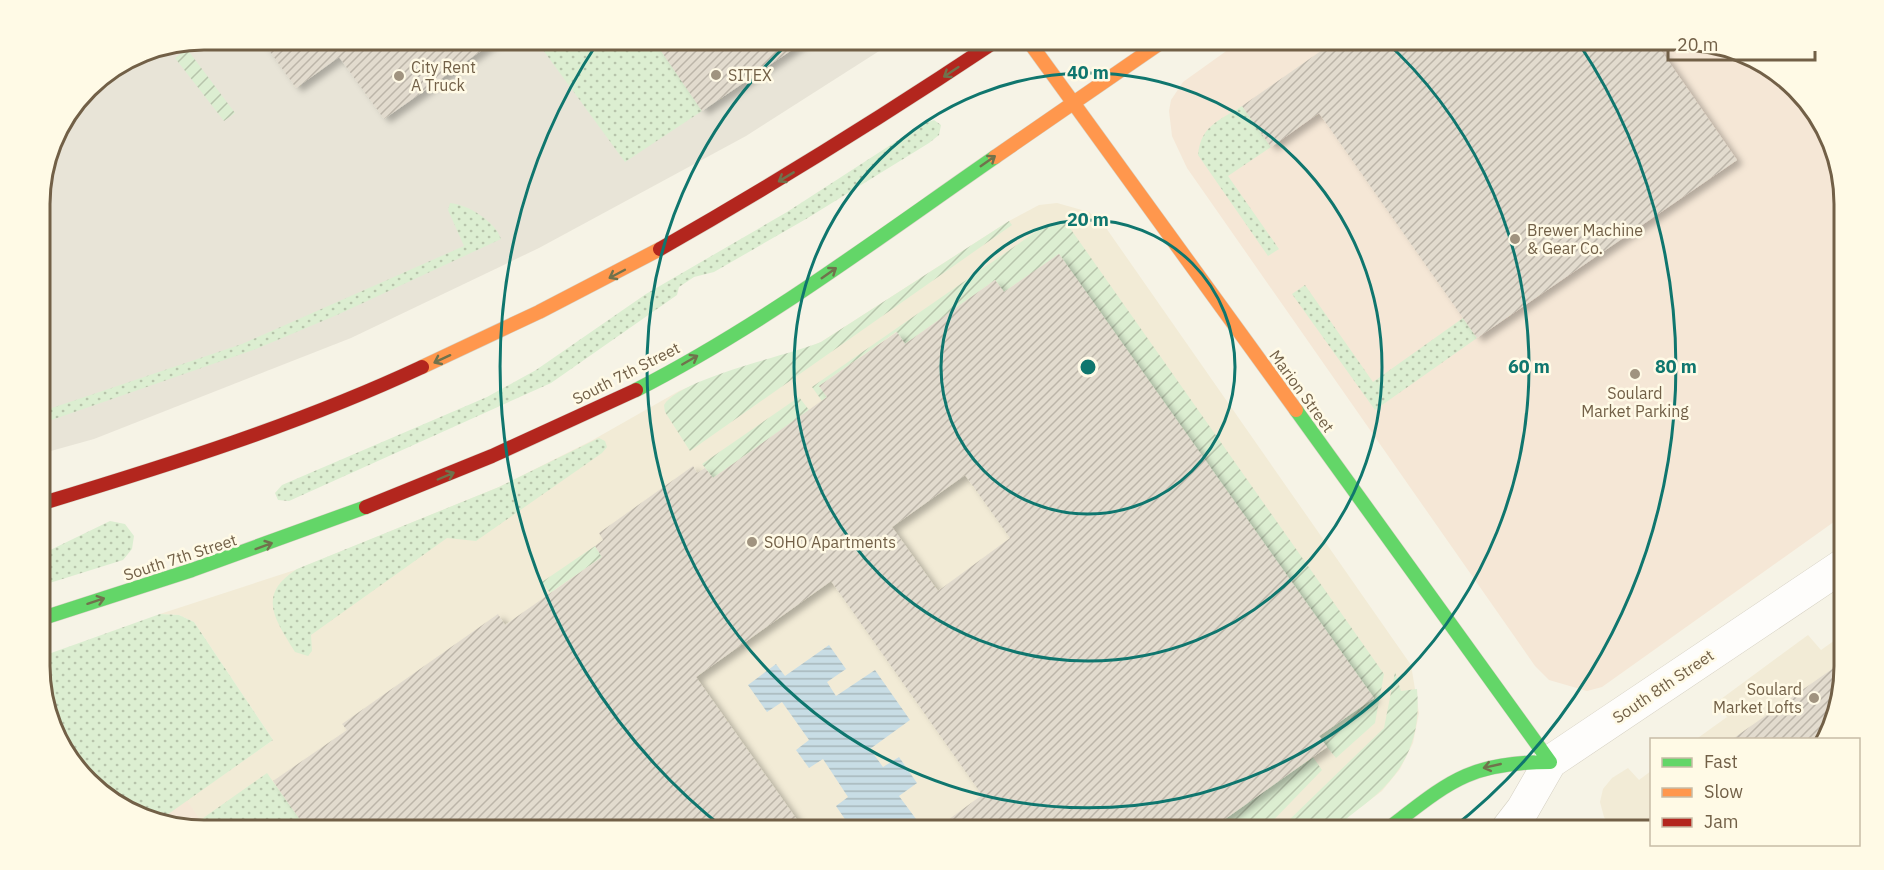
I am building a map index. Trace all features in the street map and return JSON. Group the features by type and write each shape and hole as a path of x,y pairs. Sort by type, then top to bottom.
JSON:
{"main road":[{"path":"50,501 221,448 428,366 528,320 669,246 759,194 904,104 983,50"},
{"name":"Marion Street","path":"1035,50 1550,762"},
{"name":"South 7th Street","path":"50,616 209,566 389,500 512,447 639,388 781,307 1150,50"},
{"path":"1400,820 1461,777 1488,767 1515,762 1550,762"}],"street":[{"name":"South 8th Street","path":"1514,820 1550,762 1834,571"}],"shaded area":[{"path":"204,50 881,50 746,136 539,248 351,338 94,439 50,451 51,184 65,135 81,110 110,81 145,61 184,51"},
{"path":"1228,50 1700,51 1739,61 1774,81 1803,110 1814,127 1823,145 1833,184 1834,522 1602,687 1587,691 1549,680 1535,666 1187,168 1172,136 1169,111 1171,100 1183,82"},
{"path":"1057,203 1089,212 1104,225 1411,665 1419,713 1413,743 1400,769 1382,791 1344,820 198,820 187,800 273,740 194,622 179,615 160,614 298,569 499,487 591,441 679,391 719,375 795,353 821,342 1009,221 1039,205"},
{"path":"1808,635 1821,650 1834,641 1832,696 1816,738 1698,738 1727,717 1717,702"},
{"path":"1628,768 1639,780 1650,772 1650,820 1606,820 1600,802 1603,789 1612,778"},
{"path":"187,800 200,820 174,818 165,815"}],"green space":[{"path":"543,50 660,50 702,111 625,162"},
{"path":"188,51 235,113 224,121 175,58"},
{"path":"1242,106 1271,147 1228,176 1279,249 1268,256 1198,155 1207,130"},
{"path":"934,120 941,125 939,135 929,143 806,219 714,272 694,277 679,287 677,295 551,383 289,501 278,500 275,493 282,485 487,397 536,370 646,294 787,212 923,124"},
{"path":"450,203 472,210 493,226 501,239 337,315 256,349 50,421 50,409 242,344 464,246 448,210"},
{"path":"1009,221 1012,225 690,451 665,412 664,405 674,395 690,386 821,342"},
{"path":"1065,221 1384,674 1375,723 1336,758 1319,737 1373,698 1059,254 1004,292 995,280 905,344 896,332 819,386 827,397 822,401 812,387 1034,233 1048,224"},
{"path":"1305,285 1373,382 1463,318 1477,338 1375,410 1292,294"},
{"path":"799,397 809,410 713,478 702,464"},
{"path":"599,438 605,441 607,447 602,453 476,541 447,538 311,635 312,651 308,656 295,652 276,618 273,598 284,579 297,569 499,487"},
{"path":"110,521 125,524 134,536 132,549 123,560 50,583 50,550"},
{"path":"595,546 602,557 550,593 542,582"},
{"path":"160,614 179,615 194,622 273,740 166,816 145,809 110,789 81,760 70,743 55,706 51,686 50,653"},
{"path":"1395,672 1401,691 1417,689 1418,709 1411,744 1396,773 1371,799 1345,820 1289,820 1384,728"},
{"path":"1313,757 1322,770 1274,820 1224,820"},
{"path":"267,773 300,820 204,820 201,820"}],"water":[{"path":"829,645 846,669 827,682 836,696 875,670 910,720 870,749 883,767 899,757 917,783 899,796 917,820 846,820 836,806 848,797 823,759 809,768 796,750 809,740 782,702 767,712 748,685 776,664 785,676"}],"building":[{"name":"City Rent A Truck","path":"269,50 482,50 384,119 339,57 296,88"},
{"name":"SITEX","path":"660,50 792,50 702,111"},
{"name":"Brewer Machine & Gear Co.","path":"1322,50 1661,50 1737,160 1477,338 1319,113 1271,147 1242,106"},
{"name":"SOHO Apartments","path":"1059,254 1374,698 1319,736 1327,747 1224,820 948,820 982,795 831,581 696,677 797,820 300,820 273,781 347,730 342,724 498,614 505,625 602,557 595,546 603,540 599,533 693,466 697,473 705,468 713,478 827,397 819,386 897,332 905,344 995,280 1004,292","holes":["965,475 1010,538 938,591 892,527"]},
{"name":"Soulard Market Lofts","path":"1834,668 1832,696 1816,738 1734,738"}],"traffic: fast":[{"path":"636,390 683,365 775,309 995,157"},
{"path":"1296,410 1550,762"},
{"path":"50,616 192,570 366,507"},
{"path":"1400,820 1443,788 1478,771 1498,766 1550,762"}],"traffic: slow":[{"path":"1035,50 1296,410"},
{"path":"995,157 1150,50"},
{"path":"422,367 539,312 660,249"}],"traffic: jam":[{"path":"660,249 831,147 982,50"},
{"path":"50,501 185,459 282,425 422,367"},
{"path":"366,507 492,456 636,390"}],"place":[{"name":"SITEX","path":"716,75"},
{"name":"City Rent A Truck","path":"399,76"},
{"name":"Brewer Machine & Gear Co.","path":"1515,239"},
{"name":"Soulard Market Parking","path":"1635,374"},
{"name":"SOHO Apartments","path":"752,542"},
{"name":"Soulard Market Lofts","path":"1814,698"}]}
